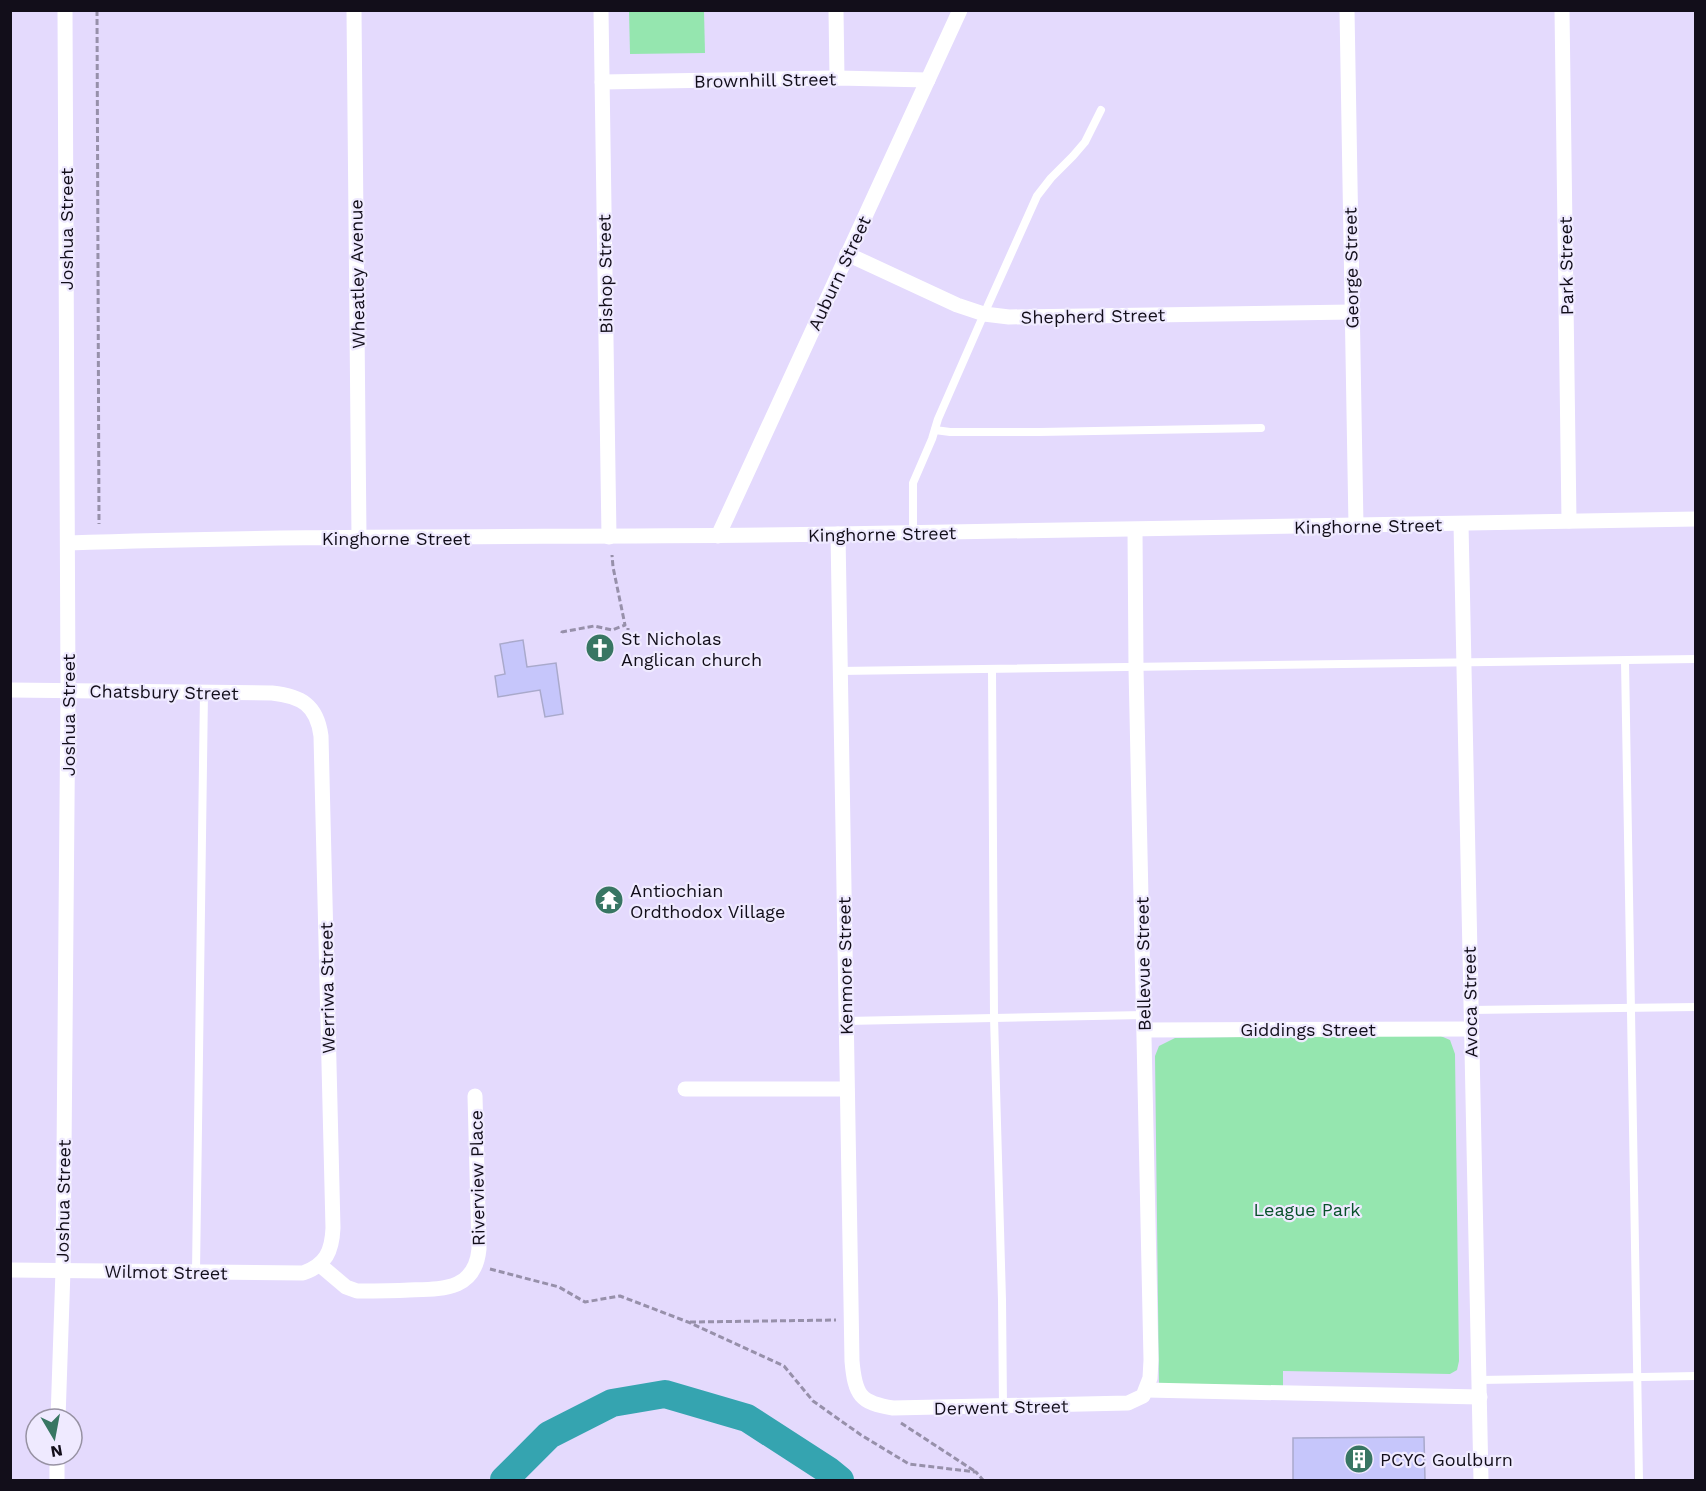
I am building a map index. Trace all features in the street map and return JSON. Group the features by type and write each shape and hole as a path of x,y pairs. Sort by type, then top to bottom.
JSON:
{"street":[{"name":"Joshua Street","path":"58,1407 63,1270 68,690 65,10"},
{"name":"Wheatley Avenue","path":"354,10 359,537"},
{"name":"Bishop Street","path":"601,10 609,537"},
{"path":"836,10 837,78"},
{"name":"Auburn Street","path":"718,536 960,10"},
{"name":"George Street","path":"1347,10 1356,526"},
{"name":"Park Street","path":"1562,10 1569,521"},
{"name":"Brownhill Street","path":"602,82 837,78 928,81"},
{"name":"Shepherd Street","path":"847,254 957,305 984,314 1009,317 1352,312"},
{"name":"Kinghorne Street","path":"68,543 359,537 609,537 1135,530 1695,519"},
{"name":"Avoca Street","path":"1461,524 1481,1480"},
{"name":"Bellevue Street","path":"1135,530 1151,1360 1150,1378 1144,1393"},
{"name":"Kenmore Street","path":"838,534 851,1320 853,1381 860,1396"},
{"name":"Chatsbury Street","path":"10,690 287,695 306,704 311,710"},
{"name":"Werriwa Street","path":"311,710 321,736 333,1228 330,1248 320,1265"},
{"name":"Giddings Street","path":"1144,1022 1470,1029"},
{"path":"685,1089 848,1089"},
{"name":"Riverview Place","path":"320,1265 345,1287 357,1292 448,1288 465,1280 476,1265 479,1249 475,1096"},
{"name":"Wilmot Street","path":"10,1270 303,1273 320,1265"},
{"name":"Derwent Street","path":"860,1396 875,1405 893,1408 1111,1405 1128,1403 1144,1393 1480,1397"}],"lane":[{"path":"913,533 913,483 938,418 984,314 1037,196 1085,142 1101,110"},
{"path":"935,430 1039,432 1262,429"},
{"path":"839,671 1695,659"},
{"path":"1625,661 1639,1480"},
{"path":"992,670 994,1017 1003,1407"},
{"path":"196,1272 204,692"},
{"path":"1470,1010 1695,1007"},
{"path":"846,1021 994,1017 1144,1022"},
{"path":"1479,1380 1695,1377"}],"path":[{"path":"97,10 99,524"},
{"path":"562,633 594,626 612,630 625,625 612,555"},
{"path":"476,1265 559,1287 585,1302 620,1296 688,1322 784,1366 813,1401 861,1435 909,1464 976,1472"},
{"path":"688,1322 851,1320"},
{"path":"875,1405 976,1472 983,1480"}],"green space":[{"path":"629,11 704,11 705,53 630,54"},
{"name":"League Park","path":"1436,1034 1450,1040 1455,1054 1459,1361 1457,1370 1450,1374 1283,1371 1283,1388 1159,1385 1155,1056 1159,1046 1175,1038"}],"building":[{"path":"523,640 527,667 556,663 563,714 545,717 540,690 498,697 495,676 505,674 500,644"},
{"name":"PCYC Goulburn","path":"1424,1437 1425,1480 1293,1480 1293,1438"}],"waterway":[{"path":"504,1480 549,1435 612,1403 665,1394 747,1418 840,1480"}],"place":[{"name":"St Nicholas Anglican church","path":"600,648"},
{"name":"Antiochian Ordthodox Village","path":"609,900"},
{"name":"PCYC Goulburn","path":"1359,1459"}]}
